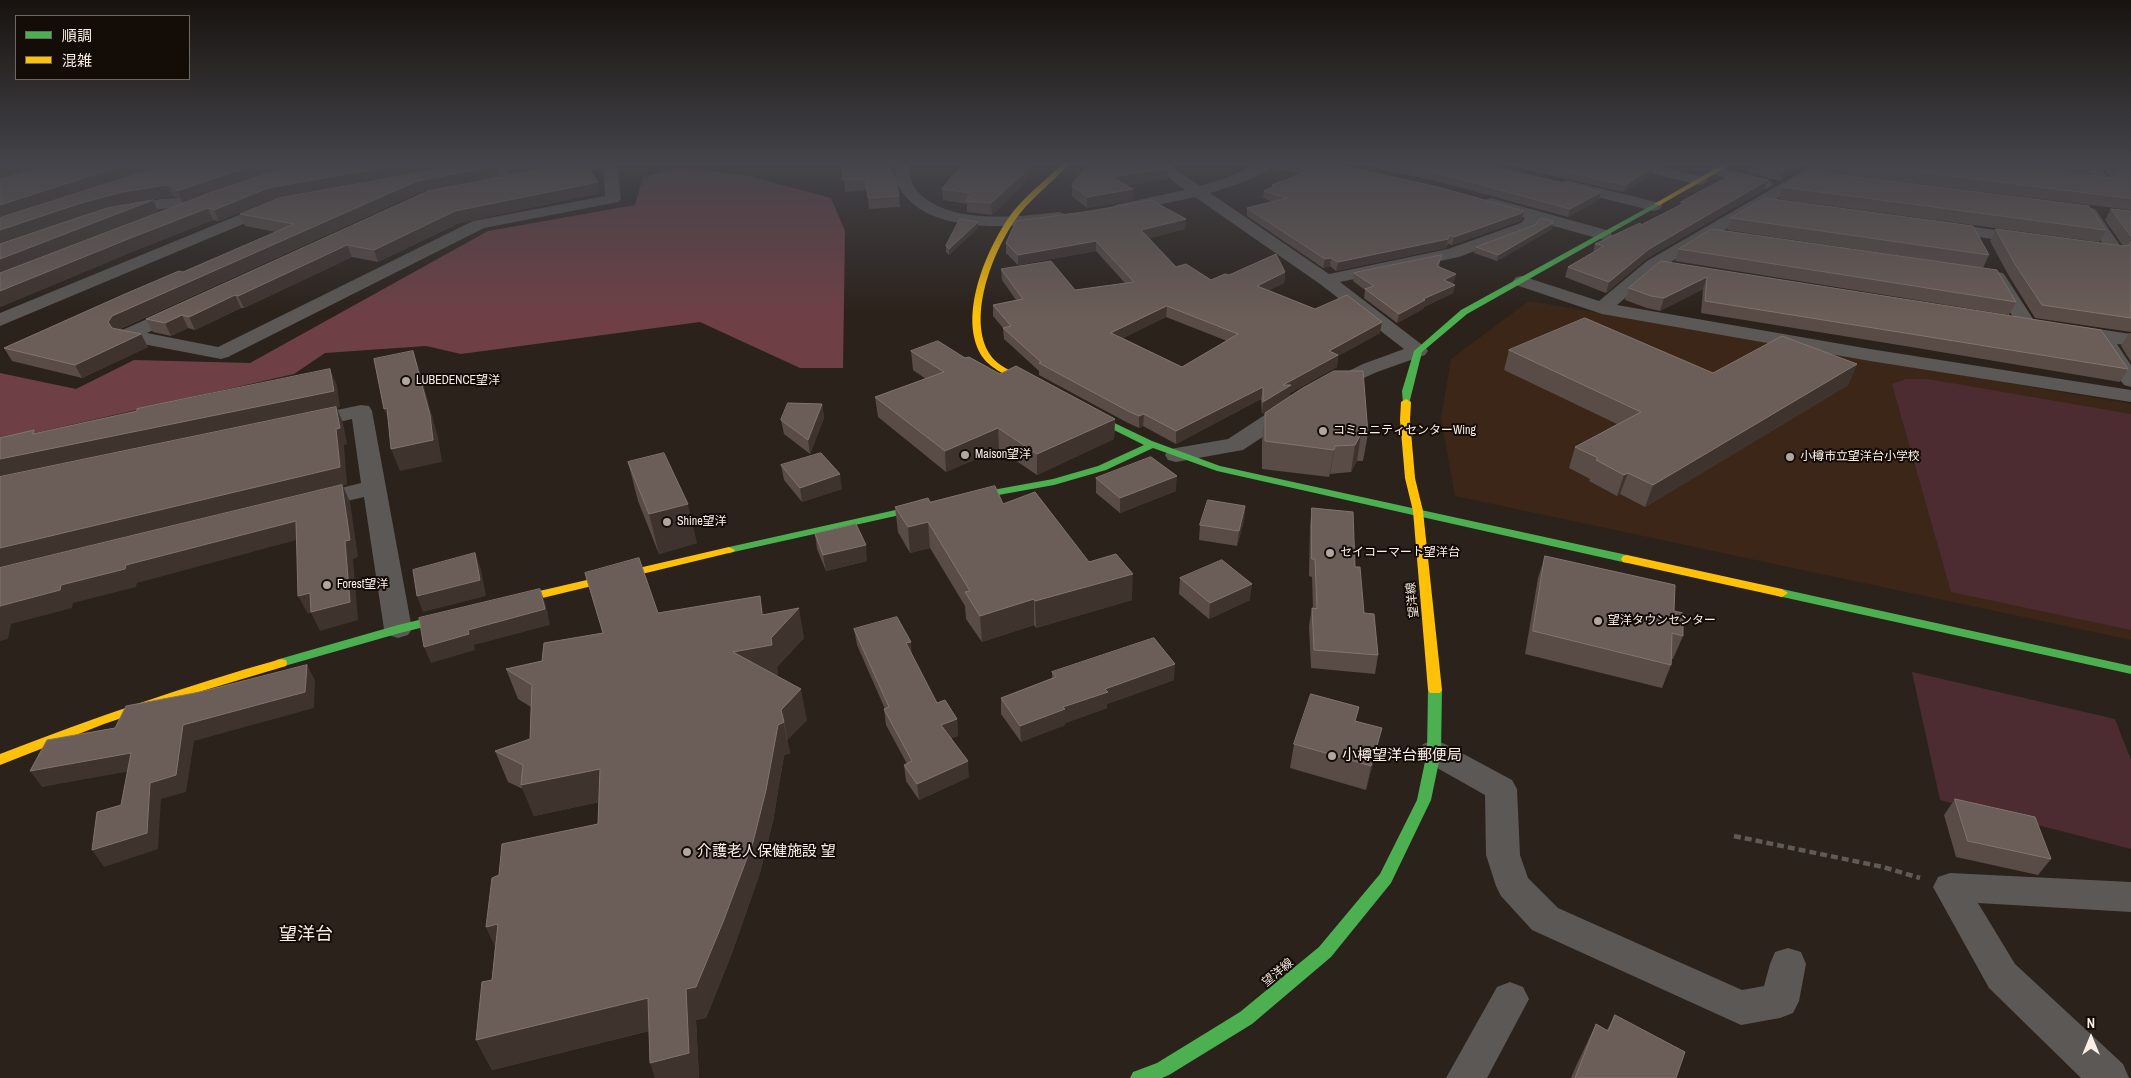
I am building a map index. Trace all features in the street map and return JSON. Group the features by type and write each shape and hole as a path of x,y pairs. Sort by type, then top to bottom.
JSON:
{"street":[{"path":"152,222 170,215"},
{"path":"0,320 254,215"},
{"path":"197,302 127,335 221,353 479,224 526,215"},
{"path":"947,215 960,219 1010,221 1075,215"},
{"path":"1016,215 1010,221 984,275 977,318 979,346 989,359 1049,392"},
{"path":"1233,215 1326,280 1418,351"},
{"path":"1176,455 1235,445 1288,409 1309,398 1370,368 1418,351 1464,312 1638,215"},
{"path":"1602,308 1653,265 1737,215"},
{"path":"2078,246 2116,251 2091,215"},
{"path":"1326,280 1452,253 1527,226 1536,216 1604,235"},
{"path":"1926,226 1985,258 2043,327"},
{"path":"1705,234 1734,238"},
{"path":"1985,258 2041,241"},
{"path":"1653,265 1682,270"},
{"path":"1522,281 1602,308 1870,355 2131,396"},
{"path":"1988,319 2131,340"},
{"path":"2102,336 2131,382"},
{"name":"望洋線","path":"1139,1078 1163,1069 1246,1018 1325,952 1386,878 1424,800 1434,752 1435,686 1418,511 1410,478 1405,420 1407,391 1418,351"},
{"path":"1075,406 1118,430 1176,455 1266,479 1418,511 2131,670"},
{"path":"283,427 361,411 398,628"},
{"path":"494,606 754,544 954,500 1054,482 1102,468 1152,445"},
{"path":"288,508 374,487"},
{"path":"0,760 99,721 188,691 398,628 465,612"},
{"path":"1434,752 1501,789 1503,855 1513,886 1545,918 1741,1008 1780,1001 1788,964"},
{"path":"1950,887 2131,897"},
{"path":"1950,887 2002,976 2109,1078"},
{"path":"1466,1078 1510,999"}],"path":[{"path":"1734,836 1883,867 1950,887"}],"shaded area":[{"path":"577,215 838,215 845,231 843,368 800,368 700,322 461,354 426,346 325,353 294,374 0,441 0,373 76,389 134,360 250,363 488,231"},
{"name":"小樽市立望洋台小学校","path":"1529,301 2131,404 2131,640 1455,496 1441,418 1451,359"},
{"path":"1906,379 1928,379 2131,414 2131,630 1951,592 1892,384"},
{"path":"1912,672 2115,719 2131,760 2131,849 1940,800"}],"building":[{"path":"8,215 44,215 0,230 0,218"},
{"path":"85,215 113,215 0,259 0,244"},
{"path":"151,215 189,215 0,291 0,273"},
{"path":"247,215 339,215 112,316 108,322 112,328 141,334 75,365 4,348 125,294 179,271 183,272 294,224"},
{"path":"374,215 446,215 374,250 347,245 189,317 182,315 165,323 146,319"},
{"path":"1059,215 1179,215 1186,219 1141,230 1176,267 1186,264 1211,280 1225,274 1229,275 1276,254 1285,272 1257,286 1315,309 1347,295 1382,322 1329,351 1338,355 1283,385 1291,385 1263,402 1263,387 1176,431 1144,414 1139,416 1128,411 1039,363 1041,362 1003,328 1011,326 993,305 1023,299 1001,269 1051,261 1075,290 1134,282 1096,241 1018,255 1006,243 1016,221","holes":["1167,306 1238,334 1182,367 1111,333"]},
{"path":"1258,215 1515,215 1454,237 1449,235 1448,239 1338,262 1331,258 1325,259"},
{"path":"1660,215 1707,215 1649,249 1609,282 1568,267 1604,246 1595,244 1640,223 1641,225"},
{"path":"1736,215 1894,215 1973,226 1989,255 1731,218"},
{"path":"1996,215 2096,215 2106,230"},
{"path":"2116,215 2131,215 2131,236"},
{"path":"1541,218 1553,221 1551,223 1553,223 1498,255 1476,247 1535,225"},
{"path":"960,219 978,222 949,249 946,246"},
{"path":"1712,229 1997,270 2016,302 1679,249"},
{"path":"1996,229 2123,246 2129,245 2131,241 2131,318 2042,305 2015,264"},
{"path":"1442,255 1437,266 1456,274 1444,280 1455,285 1423,299 1425,300 1399,314 1365,289 1374,286 1354,273"},
{"path":"1661,261 2101,330 2128,369 1705,301 1707,277 1664,298 1651,296 1629,288"},
{"path":"1585,318 1713,373 1782,336 1857,364 1653,485 1628,473 1624,475 1596,460 1598,458 1575,447 1641,412 1509,350"},
{"path":"938,341 965,358 969,357 1000,374 1016,366 1115,419 1037,454 998,428 945,451 875,397 944,372 911,351"},
{"path":"413,351 430,415 433,440 391,449 387,408 384,409 374,359"},
{"path":"330,369 334,391 0,459 0,438 34,430 33,434 137,411 137,409"},
{"path":"1334,371 1363,371 1368,434 1361,434 1355,445 1335,446 1334,450 1265,441 1265,413 1301,389"},
{"path":"788,403 822,404 808,440 781,420"},
{"path":"336,407 340,428 336,429 340,467 0,548 0,477"},
{"path":"664,453 688,504 649,514 628,462"},
{"path":"821,453 840,474 800,488 781,465"},
{"path":"1151,457 1177,476 1120,498 1096,478"},
{"path":"342,485 350,540 345,541 350,602 311,612 310,593 298,596 296,521 126,565 125,569 61,585 60,590 0,606 0,568"},
{"path":"995,486 1003,504 1035,492 1089,562 1116,554 1133,574 1035,601 1034,599 980,616 965,592 970,591 928,522 908,527 895,507 928,498 930,502"},
{"path":"1208,500 1245,506 1239,531 1200,525"},
{"path":"1312,508 1353,512 1355,567 1360,567 1364,613 1374,614 1378,655 1314,650 1312,608 1317,609 1315,559 1312,559"},
{"path":"856,524 866,545 823,555 815,534"},
{"path":"475,553 480,580 417,596 413,570"},
{"name":"望洋タウンセンター","path":"1545,556 1675,585 1674,611 1683,613 1683,636 1672,633 1671,665 1533,631"},
{"name":"介護老人保健施設 望","path":"639,558 658,613 760,596 762,615 799,608 771,638 772,645 733,652 801,689 781,710 784,722 778,725 766,790 753,842 696,987 686,989 689,1053 650,1063 648,998 476,1040 482,982 492,980 498,924 486,927 492,878 499,875 502,844 598,824 600,769 521,785 523,765 495,751 530,739 532,685 506,669 542,661 544,643 603,633 585,573"},
{"path":"1222,560 1252,584 1210,603 1180,578"},
{"path":"540,589 545,609 468,630 469,634 424,647 419,618"},
{"path":"897,617 911,642 906,643 937,703 945,700 957,719 941,725 968,761 917,784 904,765 912,761 884,709 889,707 854,629"},
{"path":"1154,638 1175,664 1105,689 1108,692 1063,707 1065,709 1020,726 1001,698 1056,677 1052,672"},
{"path":"307,665 305,692 183,725 176,775 150,783 147,833 92,850 97,812 121,805 131,753 30,771 47,740 115,728 126,706 200,692"},
{"path":"1311,694 1359,707 1355,721 1382,728 1371,766 1294,744"},
{"path":"1955,799 2035,817 2051,859 1968,841"},
{"path":"1615,1015 1685,1052 1676,1078 1575,1078 1596,1024 1608,1031"}],"traffic: fast":[{"path":"1406,402 1407,391 1418,351 1464,312 1638,215"},
{"path":"1083,411 1148,443 1217,468 1627,559"},
{"path":"729,550 954,500 1054,482 1102,468 1152,445"},
{"path":"1782,593 2131,670"},
{"path":"281,663 398,629 456,615"},
{"path":"1139,1078 1163,1069 1246,1018 1325,952 1386,878 1424,800 1434,752 1435,690"}],"traffic: slow":[{"path":"1015,215 996,246 981,286 977,306 977,326 980,343 988,358 1006,370 1041,387"},
{"path":"1406,402 1405,420 1410,478 1418,511 1435,690"},
{"path":"505,603 729,550"},
{"path":"1627,559 1782,593"},
{"path":"0,760 99,721 187,691 281,663"}],"place":[{"name":"LUBEDENCE望洋","path":"406,381"},
{"name":"コミュニティセンターWing","path":"1323,431"},
{"name":"Maison望洋","path":"965,455"},
{"name":"小樽市立望洋台小学校","path":"1790,457"},
{"name":"Shine望洋","path":"667,522"},
{"name":"セイコーマート望洋台","path":"1330,553"},
{"name":"Forest望洋","path":"327,585"},
{"name":"望洋タウンセンター","path":"1598,621"},
{"name":"小樽望洋台郵便局","path":"1332,756"},
{"name":"介護老人保健施設 望","path":"687,852"}],"district":[{"name":"望洋台","path":"306,935"}]}
